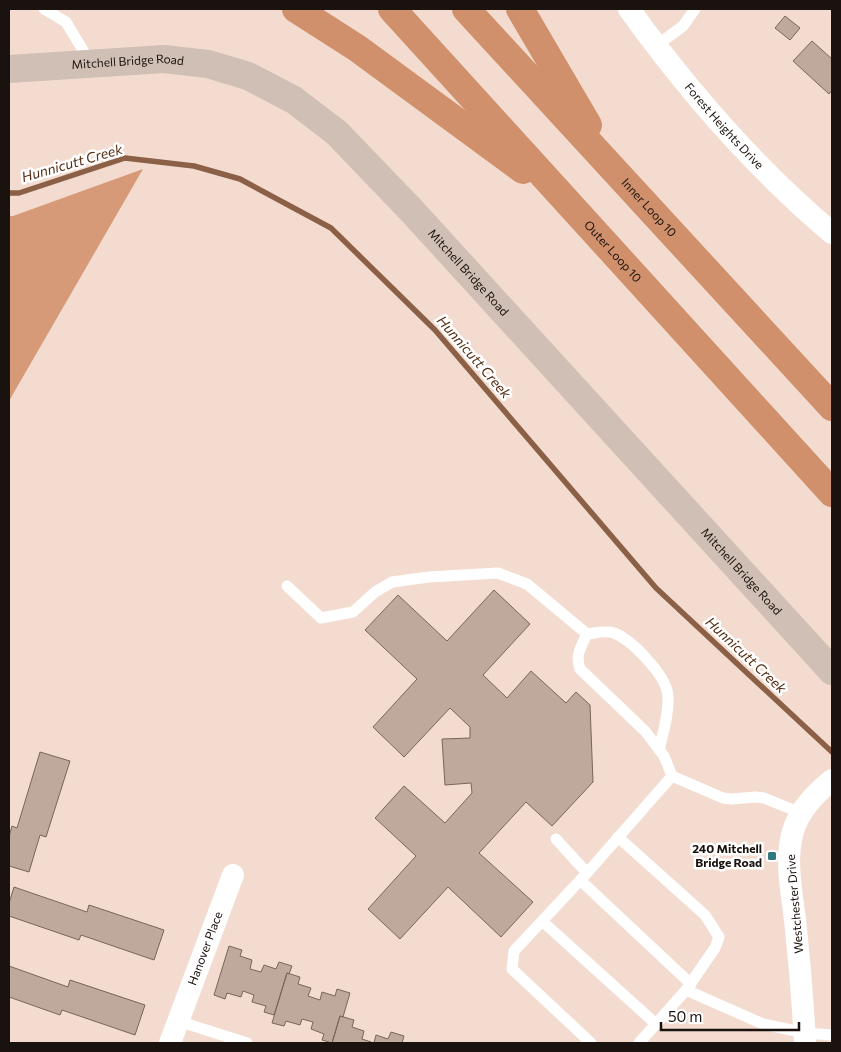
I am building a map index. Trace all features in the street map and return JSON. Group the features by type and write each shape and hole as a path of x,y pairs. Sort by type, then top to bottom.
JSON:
{"highway":[{"path":"296,9 357,48 570,204"},
{"name":"Outer Loop 10","path":"392,9 832,492"},
{"name":"Inner Loop 10","path":"466,9 832,407"},
{"path":"520,9 614,170"}],"street":[{"name":"Forest Heights Drive","path":"629,9 698,98 768,175 832,234"},
{"name":"Mitchell Bridge Road","path":"9,70 164,59 208,64 248,76 294,100 337,133 411,210 832,671"},
{"name":"Westchester Drive","path":"805,1038 802,984 790,867 790,845 801,813 817,792 832,780"},
{"name":"Hanover Place","path":"170,1043 233,875"}],"lane":[{"path":"44,9 66,22 91,64"},
{"path":"656,46 683,26 695,9"},
{"path":"287,586 320,618 353,612 376,592 392,582 429,577 498,573 527,584 587,634 606,632 616,634 627,640 657,671 668,695 667,712 659,750"},
{"path":"587,634 578,652 580,669 644,731 664,756 672,776 723,798 764,798 801,813"},
{"path":"591,1043 512,969 514,951 584,877 672,776"},
{"path":"618,837 705,915 719,937 715,948 689,988 639,1043"},
{"path":"556,839 584,877 689,988 763,1024 805,1038 832,1034"},
{"path":"542,921 656,1024"},
{"path":"178,1021 248,1043"}],"shaded area":[{"path":"143,169 9,401 9,216"}],"building":[{"path":"785,16 800,28 790,40 775,28"},
{"path":"812,41 832,59 832,90 829,94 793,61"},
{"path":"494,590 530,624 483,675 507,698 531,671 566,703 576,692 590,705 593,782 552,826 526,802 479,853 533,902 501,937 448,887 400,939 368,909 416,856 375,818 404,786 445,823 472,793 471,783 445,785 442,739 470,738 470,727 450,708 404,757 373,727 417,679 365,630 398,595 447,641"},
{"path":"40,752 70,761 46,837 40,835 29,872 9,866 9,837 12,826 17,828"},
{"path":"14,887 87,912 89,905 164,930 154,960 81,935 79,940 9,916 9,903"},
{"path":"229,946 242,950 240,956 252,960 250,969 261,972 264,965 276,969 279,962 292,966 289,974 287,973 274,1015 264,1012 266,1006 252,1002 254,995 243,991 241,997 227,993 225,999 214,995"},
{"path":"9,966 68,987 70,980 145,1005 135,1035 62,1010 60,1015 9,997"},
{"path":"287,973 300,977 298,984 311,988 308,996 320,1000 322,992 335,996 337,989 350,993 343,1017 340,1016 332,1043 322,1040 324,1034 311,1029 313,1022 302,1019 300,1025 286,1021 284,1026 272,1023"},
{"path":"340,1016 354,1020 352,1027 364,1031 362,1039 374,1043 332,1043"},
{"path":"391,1032 404,1036 402,1043 374,1043 376,1035 388,1039"}],"waterway":[{"name":"Hunnicutt Creek","path":"9,193 19,193 125,158 194,166 240,179 331,228 435,330 656,588 832,752"}],"place":[{"name":"240 Mitchell Bridge Road","path":"772,856"}]}
